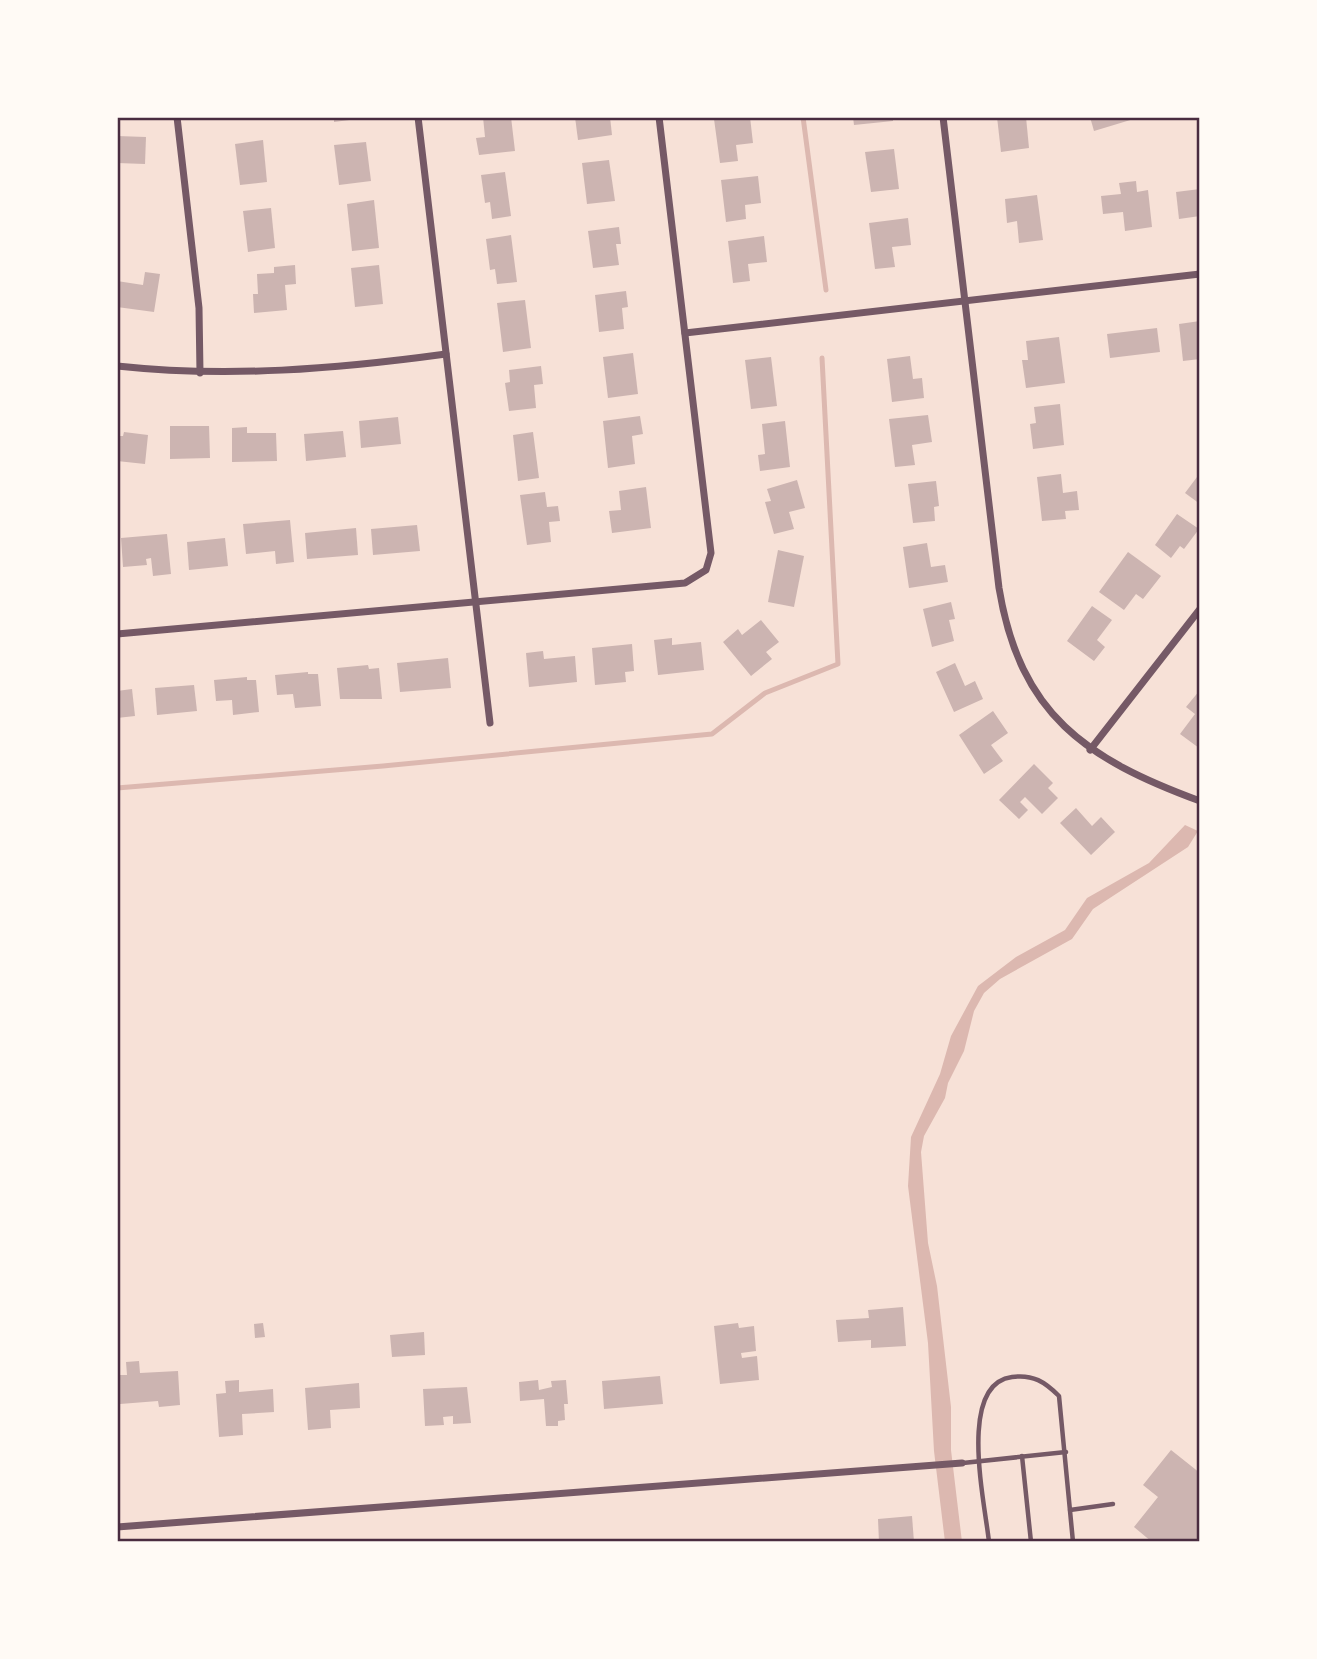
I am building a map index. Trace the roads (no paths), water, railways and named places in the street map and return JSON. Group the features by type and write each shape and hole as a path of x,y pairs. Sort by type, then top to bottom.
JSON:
{"street":[{"path":"177,117 199,308 200,373"},
{"path":"418,117 490,723"},
{"path":"117,634 685,583 706,570 711,553 659,117"},
{"path":"943,117 1005,620 1023,667 1042,699 1063,725 1090,750 1131,774 1200,801"},
{"path":"685,333 1200,274"},
{"path":"117,366 200,373 300,371 446,354"},
{"path":"1090,750 1200,609"},
{"path":"117,1527 959,1464"}],"lane":[{"path":"989,1542 977,1426 988,1390 1003,1378 1023,1375 1042,1380 1059,1396 1073,1542"},
{"path":"959,1464 1066,1452"},
{"path":"1022,1456 1031,1542"},
{"path":"1070,1510 1113,1504"}],"waterway":[{"path":"803,117 826,290"},
{"path":"117,788 383,766 712,734 765,693 838,664 822,358"}]}
